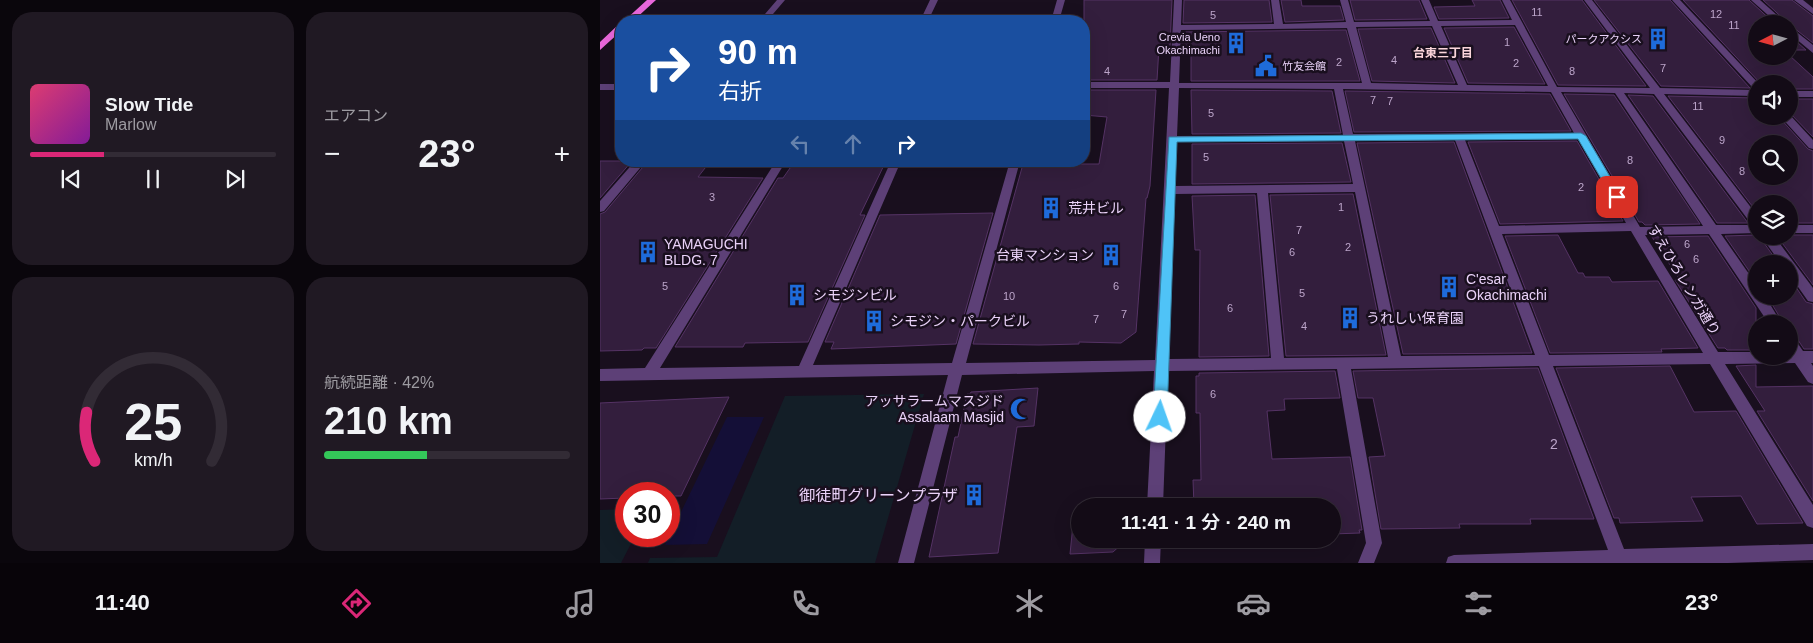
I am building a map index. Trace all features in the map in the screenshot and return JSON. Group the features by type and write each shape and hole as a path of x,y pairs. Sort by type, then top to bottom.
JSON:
{"main road":[{"path":"635,15 652,0"},
{"path":"600,47 615,33"}],"street":[{"path":"768,15 781,0"},
{"path":"927,15 934,0"},
{"path":"1057,15 1061,0"},
{"path":"1155,498 1163,365 1178,0"},
{"path":"1275,0 1279,26"},
{"path":"1344,0 1367,86"},
{"path":"1425,0 1464,88"},
{"name":"すえひろレンガ通り","path":"1506,0 1581,136 1813,520"},
{"path":"1588,0 1748,211"},
{"path":"1676,0 1748,77"},
{"path":"1755,0 1772,15"},
{"path":"1798,0 1813,12"},
{"path":"1177,28 1518,22"},
{"path":"1798,37 1813,50"},
{"path":"1090,85 1367,86 1748,93"},
{"path":"1338,86 1396,362"},
{"path":"600,88 615,87"},
{"path":"1618,91 1748,282"},
{"path":"1798,94 1813,94"},
{"path":"1793,125 1813,146"},
{"path":"1172,139 1581,136"},
{"path":"1459,137 1620,560"},
{"path":"600,208 637,167"},
{"path":"648,375 777,167"},
{"path":"802,372 893,167"},
{"path":"906,563 957,369 1013,167"},
{"path":"1170,190 1359,188"},
{"path":"1262,189 1278,364"},
{"path":"1495,230 1748,229"},
{"path":"1798,229 1813,229"},
{"path":"1798,277 1813,297"},
{"path":"600,376 1163,365 1806,357 1813,378"},
{"path":"1343,363 1374,543 1366,563"},
{"path":"1152,563 1153,548"},
{"path":"1454,563 1620,560 1813,552"}],"shaded area":[{"path":"924,394 875,563 648,563 650,558 717,557 785,396"},
{"path":"727,417 764,417 707,544 680,545 680,514"},
{"path":"615,509 615,547 629,547 621,563 600,563 600,510"}],"building":[{"path":"1084,0 1172,0 1170,47 1159,47 1157,80 1090,80 1090,15 1084,15"},
{"path":"1184,0 1269,0 1272,22 1183,23"},
{"path":"1281,0 1301,0 1302,6 1340,6 1344,20 1285,22"},
{"path":"1350,0 1419,0 1427,19 1355,20"},
{"path":"1472,0 1500,0 1509,18 1439,19 1434,7 1475,6"},
{"path":"1512,0 1582,0 1646,86 1558,85"},
{"path":"1594,0 1670,0 1748,88 1661,86"},
{"path":"1683,0 1749,0 1765,15 1748,15 1748,65 1798,65 1798,63 1813,77 1813,89 1798,89 1798,75 1753,75"},
{"path":"1763,0 1792,0 1813,16 1813,43 1798,31 1798,15 1779,15"},
{"path":"1514,27 1545,84 1468,83 1444,28"},
{"path":"1431,28 1455,83 1372,81 1358,29"},
{"path":"1346,30 1360,81 1191,81 1191,48 1182,47 1183,32"},
{"path":"1798,43 1806,50 1798,50"},
{"path":"1090,90 1156,90 1150,186 1146,198 1136,332 1121,343 973,344 1022,167 1090,167 1090,164 1099,164 1107,117 1090,116"},
{"path":"1191,90 1332,91 1341,133 1192,134"},
{"path":"1345,91 1550,94 1571,131 1354,132"},
{"path":"1564,94 1614,95 1700,224 1645,225 1639,222"},
{"path":"1628,95 1653,96 1748,223 1717,223"},
{"path":"1668,96 1748,98 1748,125 1786,125 1795,135 1748,135 1748,185 1798,185 1798,138 1808,149 1813,151 1813,223 1798,223 1798,195 1748,195 1748,201"},
{"path":"1798,99 1813,99 1813,137 1798,121"},
{"path":"1577,141 1623,221 1500,224 1468,142"},
{"path":"1454,142 1532,353 1403,354 1357,143"},
{"path":"1342,143 1351,182 1192,184 1192,144"},
{"path":"600,161 615,161 615,167 627,167 600,198"},
{"path":"643,167 706,167 698,177 763,178 656,348 600,351 600,214 605,212"},
{"path":"791,167 883,167 860,215 865,215 808,342 745,343 743,347 675,347 778,178 783,178"},
{"path":"1353,194 1386,355 1286,356 1270,195"},
{"path":"1255,195 1269,356 1199,357 1200,250 1195,250 1192,196"},
{"path":"993,213 956,344 831,349 834,342 825,342 880,215"},
{"path":"1558,235 1578,273 1583,273 1585,277 1609,277 1612,282 1658,281 1698,348 1661,349 1662,352 1550,353 1505,236"},
{"path":"1748,235 1748,245 1765,245 1773,255 1748,255 1748,269 1725,236"},
{"path":"1798,235 1813,235 1813,285 1798,265 1798,255 1791,255 1784,245 1798,245"},
{"path":"1708,236 1748,296 1748,305 1754,305 1756,308 1756,315 1748,315 1748,350 1718,348 1675,280 1680,280 1652,237"},
{"path":"1798,290 1806,302 1813,304 1813,349 1804,349 1798,340 1798,315 1779,315 1772,305 1798,305"},
{"path":"1756,365 1756,387 1813,386 1813,501 1757,411 1765,411 1736,366"},
{"path":"1670,366 1694,412 1736,411 1803,523 1757,524 1741,496 1691,497 1703,521 1620,523 1619,518 1614,518 1556,368"},
{"path":"1538,368 1594,519 1530,519 1531,524 1459,524 1460,528 1381,529 1369,457 1385,456 1373,398 1358,398 1353,371"},
{"path":"1335,371 1340,398 1284,399 1285,410 1267,411 1272,459 1350,457 1362,530 1359,530 1360,533 1341,534 1341,498 1194,498 1193,480 1201,480 1200,413 1196,413 1196,376 1199,376 1199,373"},
{"name":"御徒町グリーンプラザ","path":"1038,388 1034,426 1017,427 998,553 929,557 955,437 958,437 967,394 971,392"},
{"path":"729,397 681,496 680,482 615,482 615,498 600,499 600,403"},
{"path":"1071,544 1071,548 1117,548 1113,552 1070,554"}],"place":[{"name":"パークアクシス","path":"1658,39"},
{"name":"Crevia Ueno Okachimachi","path":"1236,43"},
{"name":"竹友会館","path":"1266,66"},
{"name":"荒井ビル","path":"1051,208"},
{"name":"YAMAGUCHI BLDG. 7","path":"648,252"},
{"name":"台東マンション","path":"1111,255"},
{"name":"C'esar Okachimachi","path":"1449,287"},
{"name":"シモジンビル","path":"797,295"},
{"name":"うれしい保育園","path":"1350,318"},
{"name":"シモジン・パークビル","path":"874,321"},
{"name":"アッサラームマスジド Assalaam Masjid","path":"1021,409"},
{"name":"御徒町グリーンプラザ","path":"974,495"}],"district":[{"name":"台東三丁目","path":"1443,53"}],"route":[{"path":"1160,417 1172,139 1581,136 1617,197"}]}
